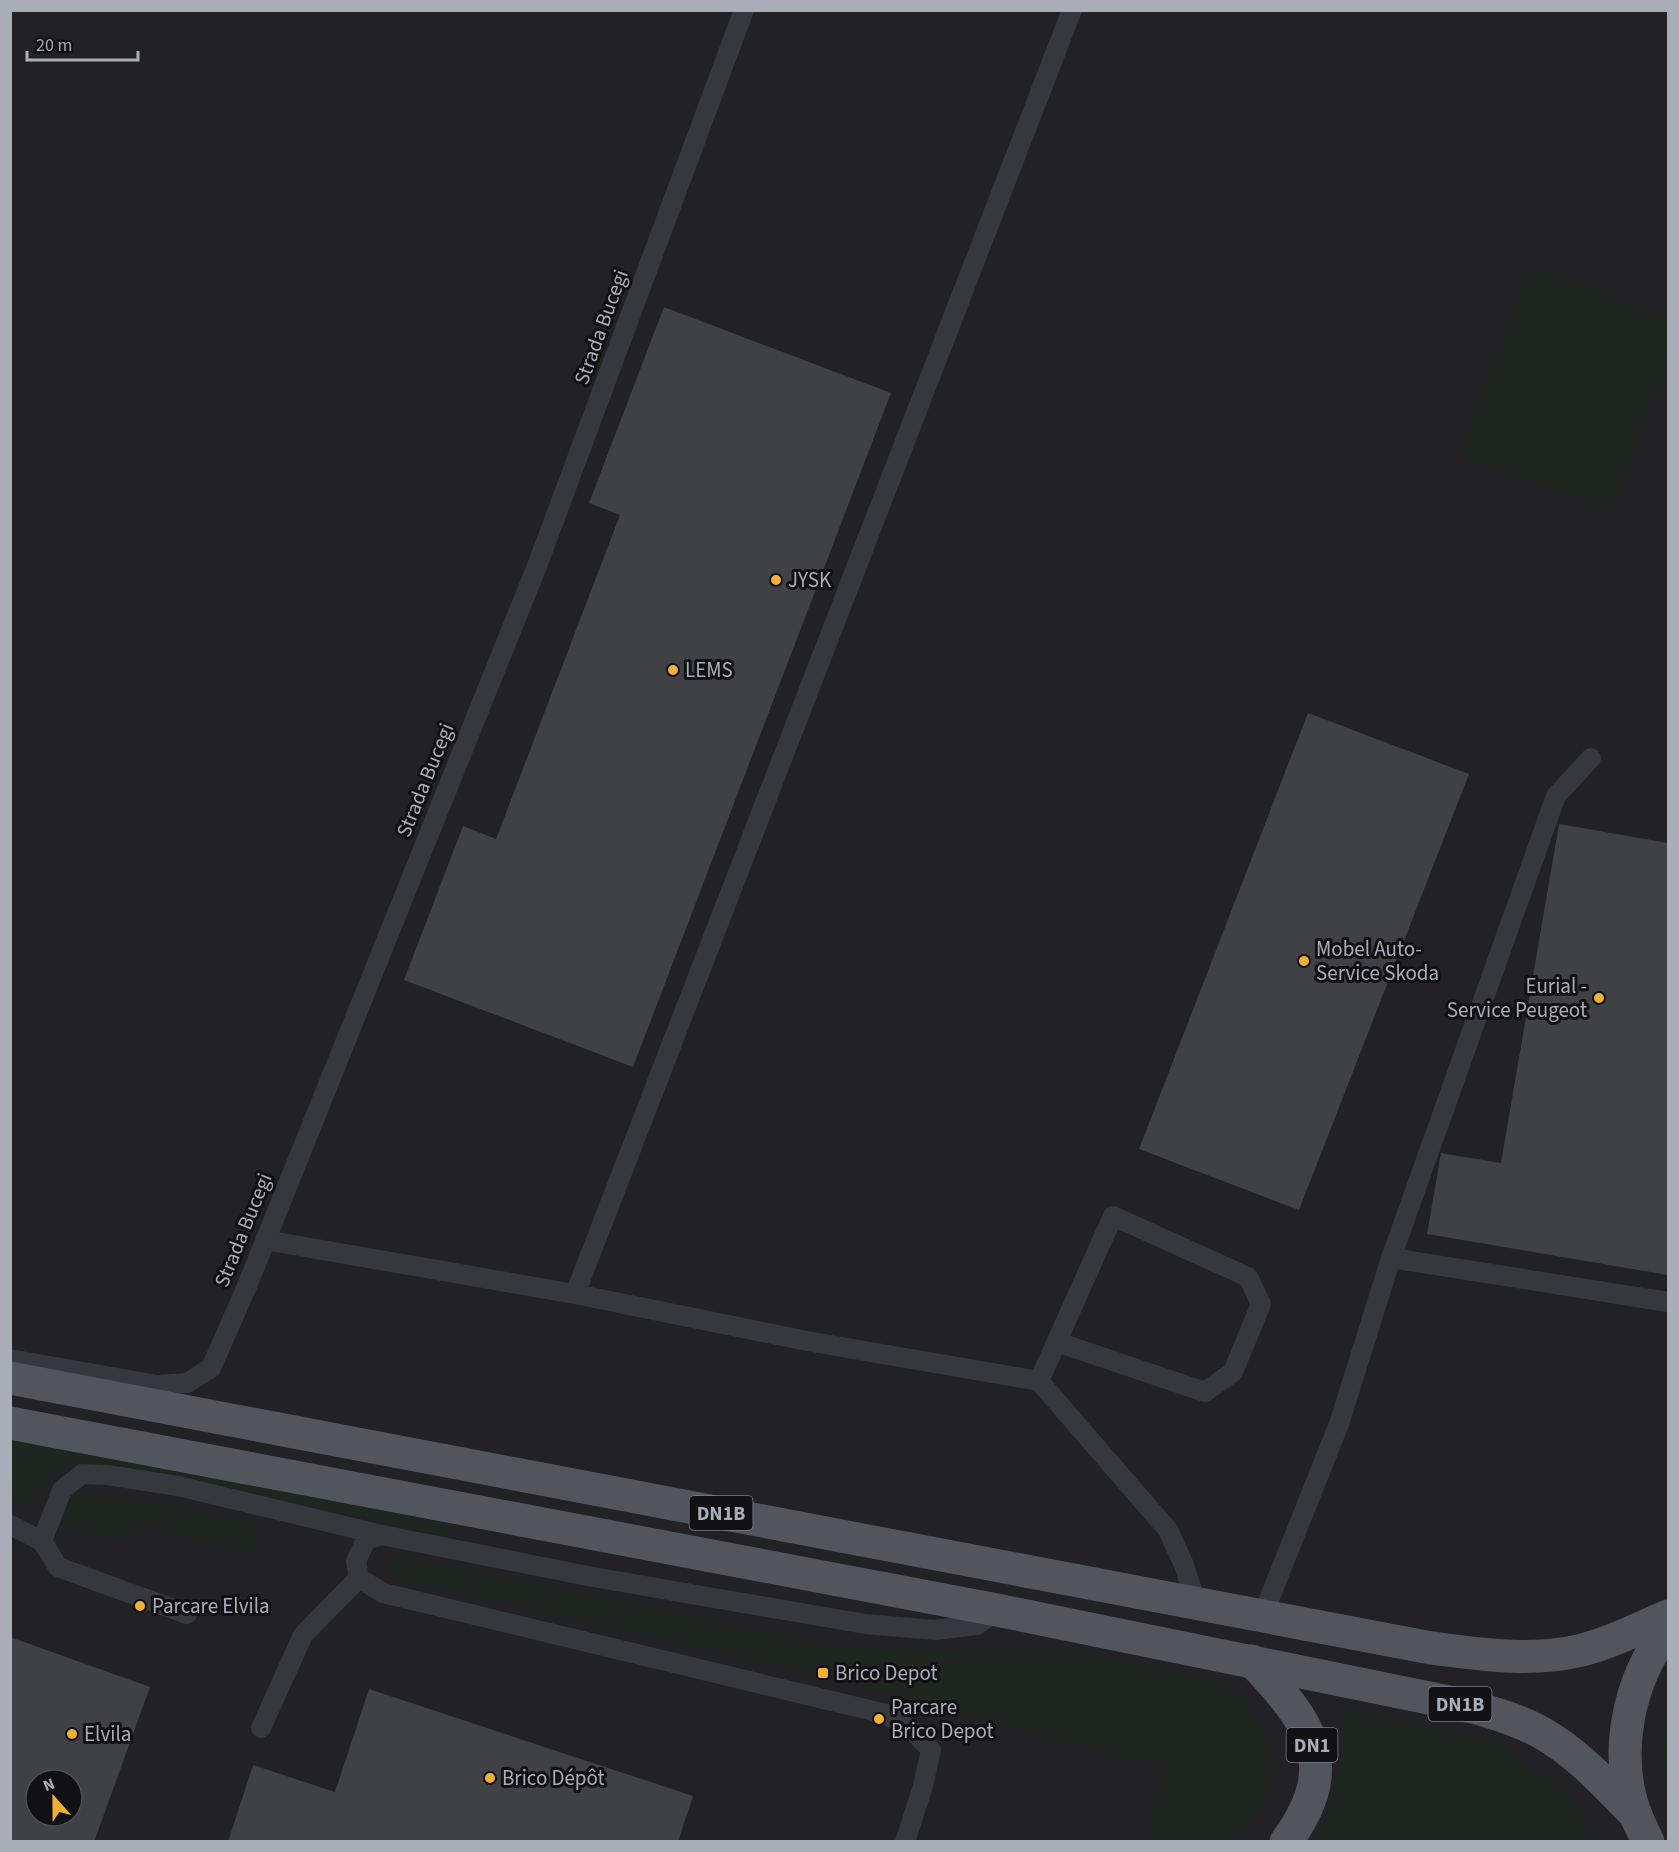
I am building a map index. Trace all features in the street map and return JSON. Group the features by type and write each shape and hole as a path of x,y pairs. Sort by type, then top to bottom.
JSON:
{"main road":[{"name":"DN1B","path":"10,1378 1431,1648 1513,1657 1546,1656 1580,1651 1668,1616"},
{"name":"DN1B","path":"10,1423 997,1610 1473,1707 1508,1717 1542,1733 1574,1754 1642,1828"},
{"name":"DN1B","path":"1642,1828 1626,1772 1627,1728 1637,1684 1656,1645 1668,1629"},
{"name":"DN1","path":"1252,1662 1286,1697 1298,1713 1309,1735 1315,1758 1311,1799 1301,1820 1286,1842"}],"lane":[{"name":"Strada Bucegi","path":"10,1359 157,1385 187,1383 211,1368 265,1240 537,566 744,10"},
{"path":"575,1294 1072,10"},
{"path":"1263,1617 1340,1424 1391,1258 1556,796 1591,758"},
{"path":"1039,1381 1113,1216 1248,1277 1260,1304 1233,1372 1205,1392 1057,1342"},
{"path":"265,1240 575,1294 807,1341 1039,1381 1168,1530 1184,1565 1196,1604"},
{"path":"1391,1258 1668,1302"},
{"path":"42,1541 62,1490 82,1474 107,1475 178,1486 382,1535 593,1576 866,1624 935,1630 977,1625 997,1610"},
{"path":"10,1525 42,1541 58,1567 187,1614"},
{"path":"382,1535 366,1540 356,1561 359,1578 383,1593 886,1714 914,1732 931,1750 923,1786 905,1842"},
{"path":"261,1728 303,1635 359,1578"}],"shaded area":[{"path":"11,11 1668,11 1668,1841 11,1842"},
{"path":"1531,266 1668,318 1668,359 1611,511 1460,455"},
{"path":"10,1433 450,1524 448,1537 213,1485 70,1465 17,1509 11,1474"},
{"path":"83,1496 151,1503 262,1526 251,1553 140,1522 135,1541 61,1524 68,1507"},
{"path":"402,1557 828,1646 1092,1656 1188,1674 1224,1685 1249,1704 1266,1733 1273,1765 1262,1801 1245,1829 1232,1841 1141,1841 1170,1769 794,1668 397,1578 388,1565"},
{"path":"1668,1701 1668,1785 1662,1757"},
{"path":"1344,1710 1494,1743 1549,1778 1574,1805 1595,1841 1313,1841 1329,1812 1334,1795 1343,1744"}],"building":[{"name":"LEMS","path":"664,307 891,393 633,1067 404,980 463,826 496,839 620,515 589,503"},
{"name":"Mobel Auto- Service Skoda","path":"1308,713 1469,774 1299,1210 1139,1149"},
{"name":"Eurial - Service Peugeot","path":"1559,824 1668,843 1668,1275 1427,1234 1441,1153 1501,1163"},
{"name":"Elvila","path":"10,1637 150,1687 94,1842 10,1842"},
{"name":"Brico Dépôt","path":"369,1689 693,1796 678,1842 228,1842 253,1765 335,1792"}],"place":[{"name":"JYSK","path":"776,580"},
{"name":"LEMS","path":"673,670"},
{"name":"Mobel Auto- Service Skoda","path":"1304,961"},
{"name":"Eurial - Service Peugeot","path":"1599,998"},
{"name":"Parcare Elvila","path":"140,1606"},
{"name":"Brico Depot","path":"823,1673"},
{"name":"Parcare Brico Depot","path":"879,1719"},
{"name":"Elvila","path":"72,1734"},
{"name":"Brico Dépôt","path":"490,1778"}]}
